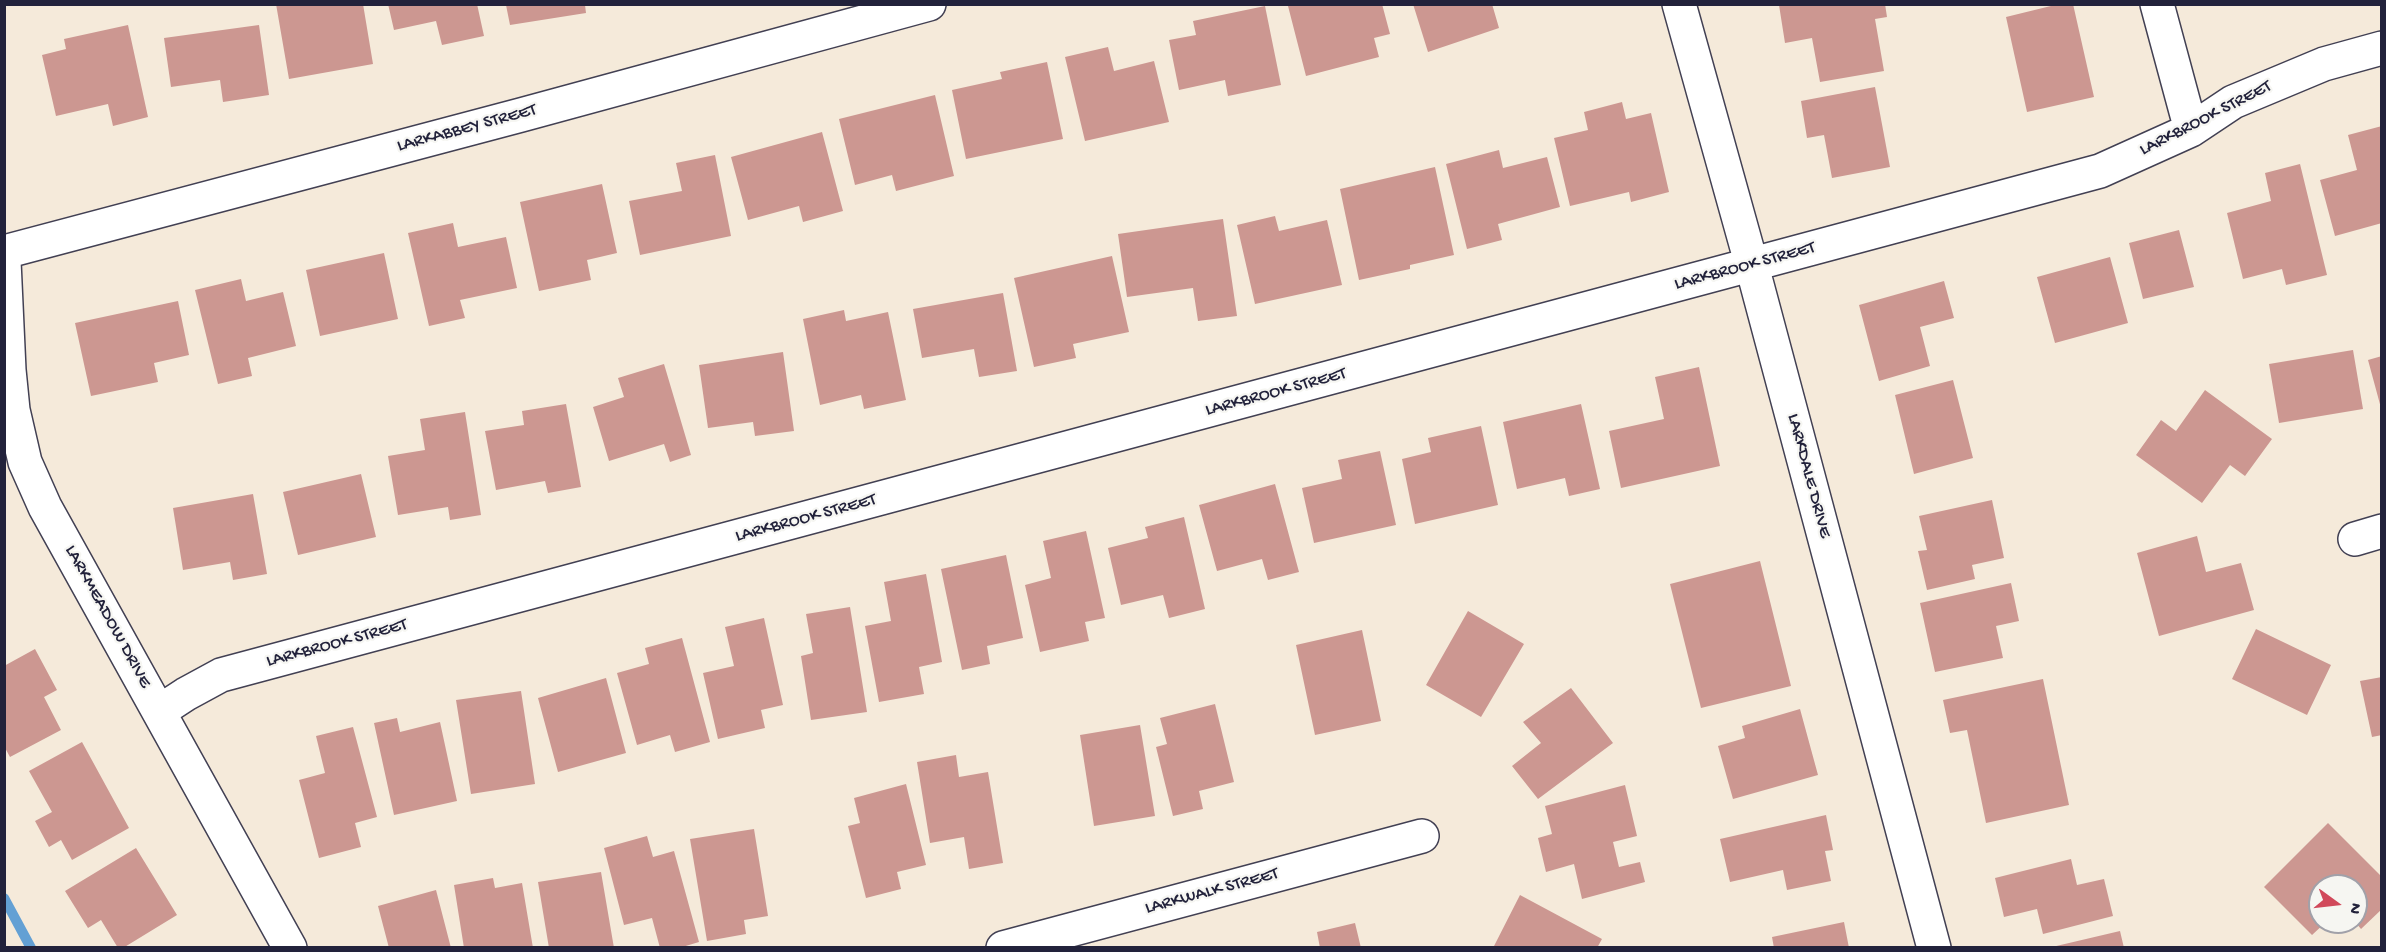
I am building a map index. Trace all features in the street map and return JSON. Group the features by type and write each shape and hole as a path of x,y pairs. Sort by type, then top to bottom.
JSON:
{"street":[{"name":"LARKABBEY STREET","path":"4,252 929,4"},
{"name":"LARKDALE DRIVE","path":"1679,4 1752,266 1934,948"},
{"path":"2157,4 2191,130"},
{"name":"LARKBROOK STREET","path":"160,711 221,675 2100,171 2191,130 2233,102 2324,64 2382,48"},
{"name":"LARKMEADOW DRIVE","path":"4,261 13,410 25,462 45,507 290,948"},
{"name":"LARKWALK STREET","path":"1003,948 1422,836"}],"building":[{"path":"276,4 363,4 373,64 289,79"},
{"path":"388,4 477,4 484,36 442,45 436,21 394,30"},
{"path":"1295,4 1382,4 1390,34 1374,38 1379,57 1306,76 1288,6"},
{"path":"1413,4 1492,4 1499,28 1428,52"},
{"path":"1885,4 1887,17 1875,19 1884,71 1820,82 1812,38 1785,43 1779,5"},
{"path":"2059,4 2073,4 2094,97 2027,112 2006,17"},
{"path":"506,5 585,5 586,13 510,25"},
{"path":"1265,6 1281,85 1228,96 1225,80 1179,90 1169,40 1196,35 1193,21"},
{"path":"128,25 148,117 113,126 108,104 56,116 42,55 66,49 64,39"},
{"path":"259,25 269,95 223,102 220,80 171,87 164,38"},
{"path":"1108,47 1114,71 1154,61 1169,122 1085,141 1065,57"},
{"path":"1047,62 1063,139 966,159 952,90 1002,79 1000,72"},
{"path":"1875,87 1890,167 1832,178 1824,135 1807,138 1801,101"},
{"path":"935,95 954,176 896,191 892,175 855,185 839,119"},
{"path":"1622,102 1626,119 1651,113 1669,192 1631,202 1629,192 1570,206 1554,138 1588,130 1584,112"},
{"path":"2382,126 2382,223 2335,236 2320,180 2357,170 2348,135"},
{"path":"822,132 843,211 803,222 799,206 748,220 731,157"},
{"path":"1499,150 1503,168 1547,157 1560,207 1498,224 1502,240 1467,249 1446,164"},
{"path":"715,155 731,236 640,255 629,201 682,191 676,163"},
{"path":"2300,164 2327,275 2286,285 2282,269 2243,279 2227,213 2271,201 2265,173"},
{"path":"1435,167 1454,255 1410,265 1410,269 1359,280 1340,189"},
{"path":"602,184 617,253 587,260 591,280 539,291 520,202"},
{"path":"1275,216 1279,231 1327,220 1342,285 1255,304 1237,225"},
{"path":"1223,219 1237,316 1198,321 1193,288 1127,297 1118,234"},
{"path":"453,223 458,247 506,237 517,288 460,300 465,318 429,326 408,233"},
{"path":"2179,230 2194,287 2143,299 2129,243"},
{"path":"384,253 398,319 320,336 306,270"},
{"path":"1112,256 1129,332 1073,344 1076,358 1034,367 1014,278"},
{"path":"2110,257 2128,323 2055,343 2037,277"},
{"path":"241,279 246,301 283,292 296,346 248,358 252,376 218,384 195,290"},
{"path":"1944,281 1954,318 1920,327 1930,366 1879,381 1859,305"},
{"path":"1003,293 1017,371 979,377 974,349 922,358 913,309"},
{"path":"178,301 189,355 154,363 158,382 91,396 75,323"},
{"path":"844,310 846,321 888,312 906,400 864,409 861,395 820,405 803,319"},
{"path":"2353,350 2363,409 2279,423 2269,364"},
{"path":"783,352 794,431 755,436 753,422 708,428 699,365"},
{"path":"2382,356 2382,408 2381,408 2368,360"},
{"path":"664,364 691,455 670,462 664,444 609,461 593,407 624,397 618,378"},
{"path":"1699,367 1720,466 1621,488 1609,431 1664,419 1655,377"},
{"path":"1953,380 1973,458 1914,474 1895,395"},
{"path":"2205,390 2272,439 2245,476 2230,465 2202,503 2136,455 2161,420 2176,431"},
{"path":"566,404 581,487 548,493 545,481 496,490 485,431 524,425 522,411"},
{"path":"1581,404 1600,489 1569,496 1565,478 1517,489 1503,422"},
{"path":"465,412 481,515 450,520 448,507 398,515 388,456 425,450 420,419"},
{"path":"1481,426 1498,505 1415,524 1402,459 1431,452 1428,438"},
{"path":"1380,451 1396,525 1314,543 1302,488 1342,479 1338,460"},
{"path":"361,474 376,537 298,555 283,492"},
{"path":"1275,484 1299,572 1268,580 1262,559 1217,571 1199,505"},
{"path":"253,494 267,574 233,580 230,562 183,570 173,508"},
{"path":"1992,500 2004,558 1972,565 1975,579 1927,590 1918,551 1927,550 1919,516"},
{"path":"1184,517 1205,609 1169,618 1163,595 1121,605 1108,548 1148,538 1145,527"},
{"path":"1086,531 1105,618 1085,622 1089,641 1040,652 1025,585 1051,578 1043,541"},
{"path":"2197,536 2206,572 2241,563 2254,610 2159,636 2137,553"},
{"path":"1006,555 1023,638 987,646 990,664 962,670 941,569"},
{"path":"1760,561 1791,686 1701,708 1670,584"},
{"path":"926,574 942,662 919,667 924,694 879,702 865,626 891,621 884,582"},
{"path":"2011,583 2019,621 1996,626 2003,658 1935,672 1920,603"},
{"path":"850,607 867,712 811,720 801,656 813,653 806,614"},
{"path":"1468,611 1524,644 1481,717 1426,685"},
{"path":"764,618 783,705 761,710 765,728 718,739 703,673 734,666 725,627"},
{"path":"2256,629 2331,665 2307,715 2232,679"},
{"path":"1362,630 1381,721 1315,735 1296,645"},
{"path":"682,638 710,742 675,752 670,735 637,745 617,673 649,664 645,648"},
{"path":"35,649 57,690 44,697 61,730 10,757 4,746 4,666"},
{"path":"2382,677 2382,735 2372,737 2360,681"},
{"path":"606,678 626,753 558,772 538,698"},
{"path":"2043,679 2069,805 1986,823 1967,730 1950,733 1943,700"},
{"path":"1571,688 1613,743 1538,799 1512,766 1541,743 1523,722"},
{"path":"521,691 535,784 471,794 456,700"},
{"path":"1215,704 1234,782 1199,791 1203,809 1173,816 1156,747 1167,744 1160,718"},
{"path":"1800,709 1818,775 1733,799 1718,746 1745,738 1742,726"},
{"path":"397,718 400,732 440,722 457,801 394,815 374,723"},
{"path":"1140,725 1155,816 1094,826 1080,735"},
{"path":"353,727 377,817 355,823 361,847 319,858 299,780 325,773 316,736"},
{"path":"82,742 129,828 72,860 61,840 49,847 35,821 52,812 29,771"},
{"path":"956,755 959,777 988,772 1003,863 969,869 964,837 930,843 917,762"},
{"path":"906,784 926,865 897,872 901,889 866,898 848,826 860,823 854,798"},
{"path":"1625,785 1637,836 1613,842 1619,867 1640,862 1645,882 1582,899 1574,864 1546,872 1538,838 1552,834 1545,806"},
{"path":"1826,815 1833,850 1825,851 1831,881 1787,890 1783,870 1730,882 1720,839"},
{"path":"2328,823 2382,877 2382,909 2368,922 2368,874 2308,874 2308,931 2264,887"},
{"path":"754,829 768,916 744,920 746,934 707,941 690,839"},
{"path":"647,836 653,857 674,851 699,942 679,948 660,948 652,918 624,925 604,848"},
{"path":"136,848 177,915 123,948 118,948 101,920 88,928 65,891"},
{"path":"2071,859 2077,885 2104,879 2113,916 2043,934 2037,909 2004,917 1995,878"},
{"path":"601,872 614,948 549,948 538,882"},
{"path":"493,878 495,888 522,883 533,948 464,948 454,885"},
{"path":"436,890 451,948 389,948 378,906"},
{"path":"1520,895 1602,939 1597,948 1493,948"},
{"path":"1844,922 1849,948 1774,948 1772,937"},
{"path":"1355,923 1361,948 1320,948 1317,932"},
{"path":"2120,931 2124,948 2052,948 2052,947"}],"waterway":[{"path":"4,898 31,948"}]}
